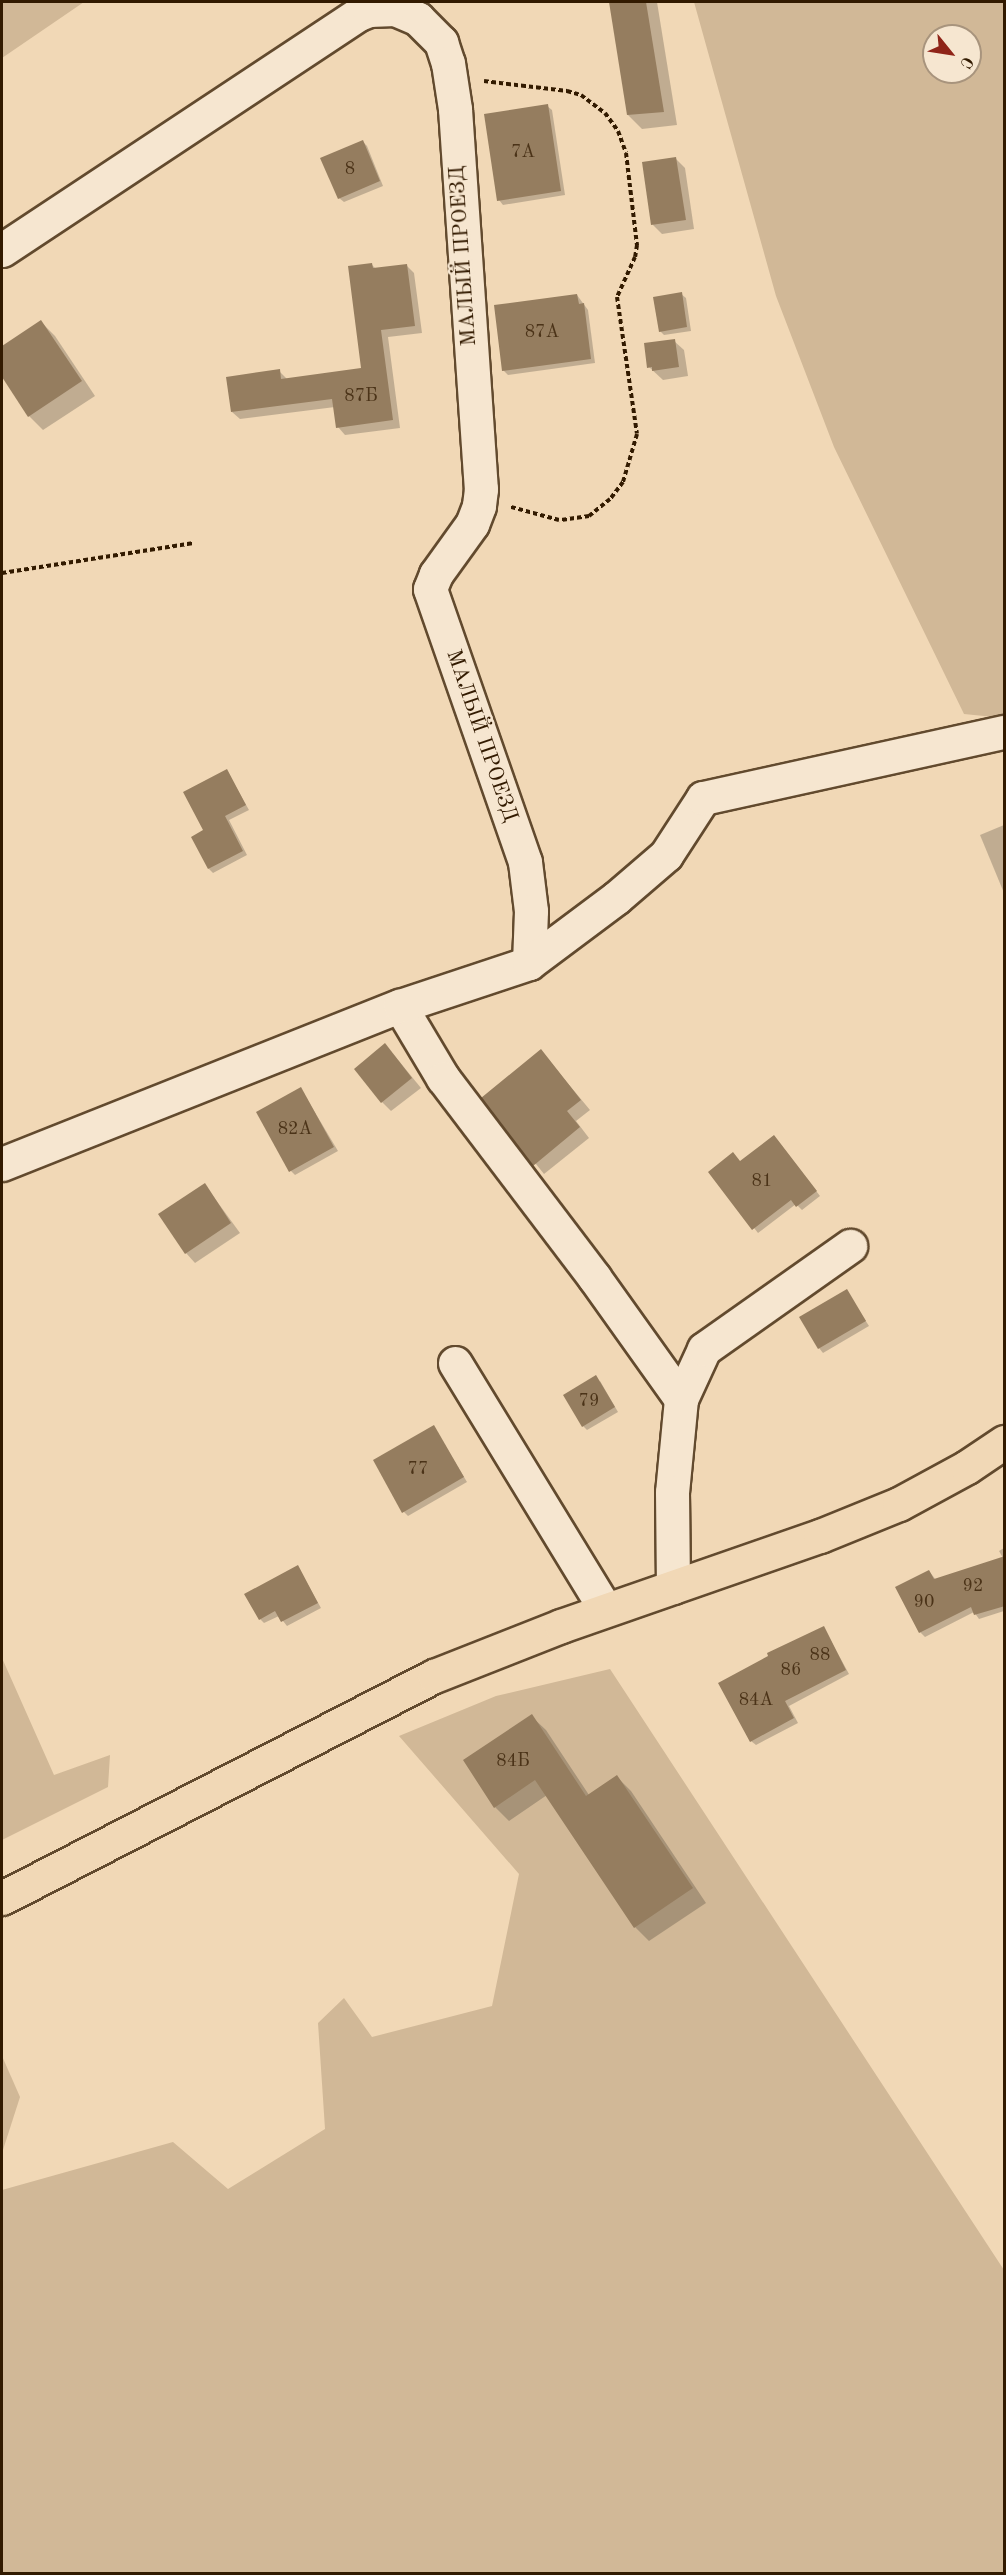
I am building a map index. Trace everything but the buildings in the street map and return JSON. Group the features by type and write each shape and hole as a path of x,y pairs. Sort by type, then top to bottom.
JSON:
{"main road":[{"path":"2,1899 434,1676 606,1610 820,1536 899,1504 967,1467 1005,1442"}],"lane":[{"name":"МАЛЫЙ ПРОЕЗД","path":"2,250 369,10 395,9 426,24 441,42 455,109 481,498 472,524 436,574 430,589 525,862 531,911 529,963"},
{"path":"2,1164 400,1006 529,963 616,898 666,855 703,798 1005,732"},
{"path":"400,1006 442,1078 594,1277 681,1399"},
{"path":"673,1587 672,1492 681,1399 704,1349 850,1246"},
{"path":"455,1363 606,1610"}],"path":[{"path":"450,77 567,91 580,95 606,113 618,131 626,153 637,245 636,254 616,297 637,434 623,482 600,509 589,516 566,519 539,516 481,498"},
{"path":"2,573 194,543"}],"shaded area":[{"path":"2,2 84,2 2,58"},
{"path":"694,2 1004,2 1004,718 964,714 834,447 776,296"},
{"path":"2,1658 54,1775 110,1755 108,1787 2,1840"},
{"path":"610,1669 1004,2270 1004,2573 2,2574 2,2190 173,2142 228,2189 325,2129 318,2023 344,1998 372,2037 492,2006 519,1874 399,1736 496,1696"},
{"path":"2,2056 20,2097 2,2153"}]}
